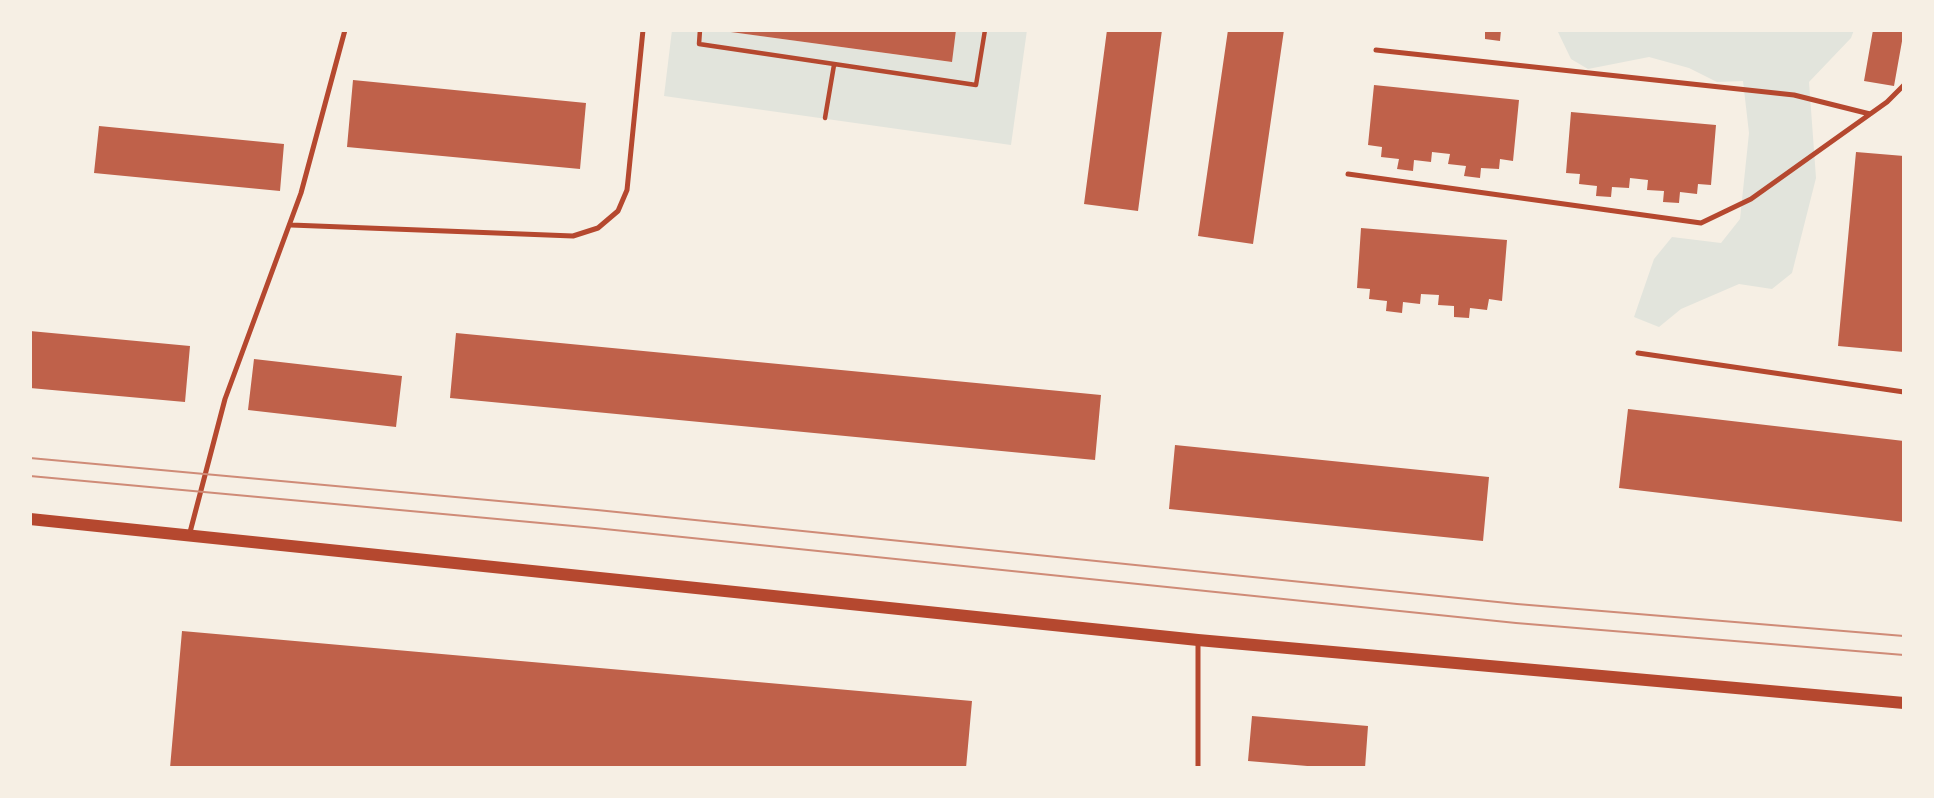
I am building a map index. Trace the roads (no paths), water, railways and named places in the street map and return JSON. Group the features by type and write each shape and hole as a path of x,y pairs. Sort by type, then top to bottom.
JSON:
{"street":[{"path":"30,519 1198,640 1904,703"}],"lane":[{"path":"189,536 225,399 291,225 345,30"},
{"path":"291,225 573,236 598,228 618,211 627,190 643,30"},
{"path":"1376,50 1794,95 1870,114"},
{"path":"1348,174 1701,223 1751,199 1888,102 1904,85"},
{"path":"1638,353 1904,392"},
{"path":"1198,640 1198,768"}],"tram line":[{"path":"30,458 597,510 1517,604 1904,636"},
{"path":"30,476 595,528 1516,623 1904,655"}]}
